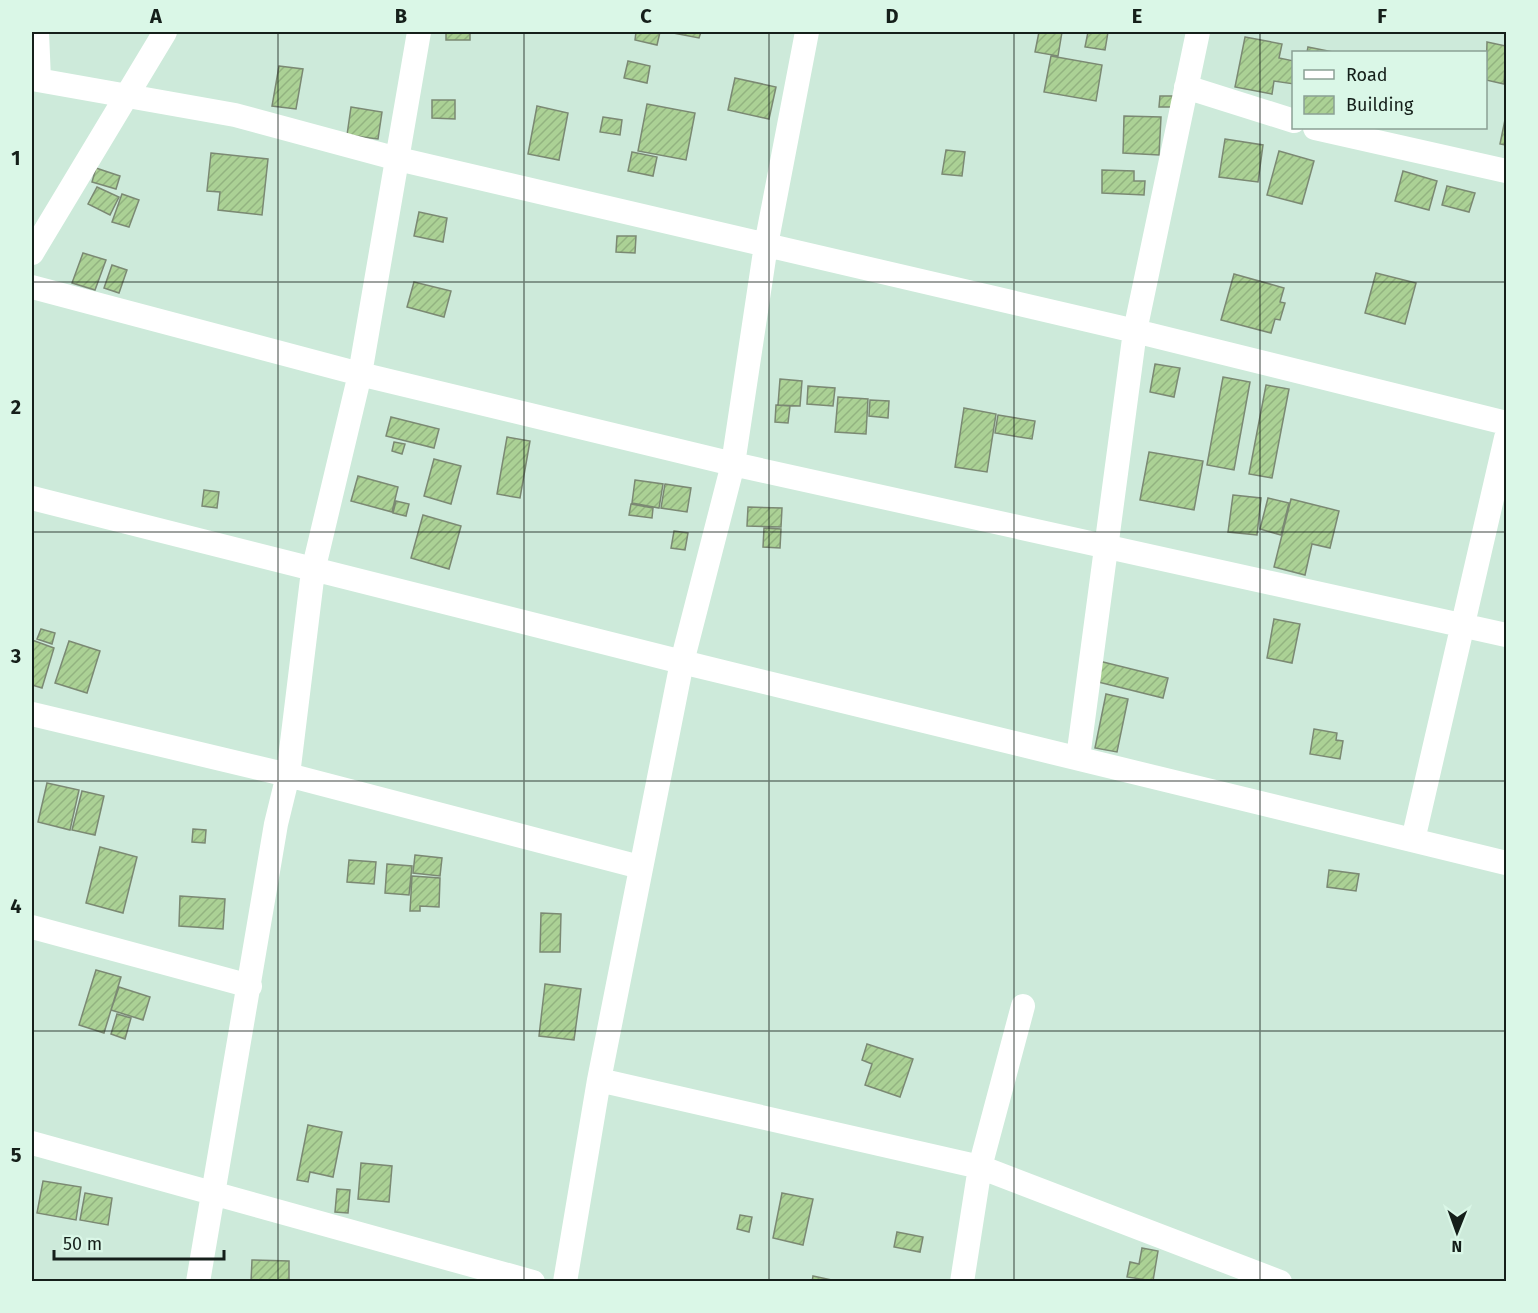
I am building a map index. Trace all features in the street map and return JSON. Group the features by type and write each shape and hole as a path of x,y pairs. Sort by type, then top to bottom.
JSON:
{"street":[{"path":"37,32 35,80 127,94 235,115 398,159 1135,332 1506,423"},
{"path":"32,253 165,32"},
{"path":"198,1281 215,1194 276,824 288,776 313,571 360,374 418,32"},
{"path":"565,1281 599,1080 682,662 733,464 766,245 807,32"},
{"path":"1078,758 1135,332 1198,32"},
{"path":"1186,87 1292,121"},
{"path":"1320,129 1506,171"},
{"path":"32,287 360,374 733,464 1506,635"},
{"path":"1413,840 1506,438"},
{"path":"32,498 313,571 1506,863"},
{"path":"32,714 288,776 640,867"},
{"path":"32,927 250,986"},
{"path":"962,1281 980,1167 1023,1006"},
{"path":"599,1080 980,1167 1280,1281"},
{"path":"32,1143 533,1281"}],"building":[{"path":"446,32 470,32 470,40 446,40"},
{"path":"636,32 660,32 657,45 635,40"},
{"path":"668,32 701,32 699,38"},
{"path":"1039,32 1062,32 1058,56 1035,52"},
{"path":"1088,32 1108,32 1105,50 1085,47"},
{"path":"1245,37 1282,44 1279,58 1292,61 1292,84 1274,81 1272,94 1235,87"},
{"path":"1487,42 1506,46 1504,84 1487,80"},
{"path":"1308,47 1328,51 1307,51"},
{"path":"1051,56 1102,65 1096,101 1044,92"},
{"path":"628,61 650,66 647,83 624,78"},
{"path":"279,66 303,69 296,109 272,106"},
{"path":"735,78 776,87 769,119 728,110"},
{"path":"1160,96 1173,96 1173,107 1159,107"},
{"path":"432,100 455,100 455,119 432,118"},
{"path":"647,104 695,113 686,160 638,151"},
{"path":"537,106 568,113 559,160 528,154"},
{"path":"351,107 382,112 378,139 347,135"},
{"path":"1506,115 1506,145 1500,144"},
{"path":"1124,116 1161,117 1159,155 1123,153"},
{"path":"603,117 622,120 620,135 600,132"},
{"path":"1225,139 1263,145 1258,182 1219,177"},
{"path":"946,150 965,152 962,176 942,174"},
{"path":"1279,151 1314,161 1302,204 1267,195"},
{"path":"632,152 657,157 653,176 628,171"},
{"path":"211,153 268,159 262,215 218,210 220,192 207,191"},
{"path":"96,168 120,176 116,189 92,182"},
{"path":"1102,170 1134,171 1134,181 1145,181 1144,195 1102,193"},
{"path":"1403,171 1437,181 1429,210 1395,201"},
{"path":"1447,186 1475,193 1469,212 1442,205"},
{"path":"97,187 119,197 110,215 88,204"},
{"path":"122,194 139,200 129,227 112,222"},
{"path":"419,212 447,218 443,242 414,236"},
{"path":"617,236 636,236 635,253 616,252"},
{"path":"83,253 106,260 95,290 72,283"},
{"path":"112,265 127,270 119,293 104,288"},
{"path":"1376,273 1416,283 1405,324 1365,313"},
{"path":"1234,274 1284,288 1280,302 1285,303 1280,320 1275,319 1271,333 1221,320"},
{"path":"414,282 451,291 444,317 407,307"},
{"path":"1155,364 1180,368 1174,397 1150,392"},
{"path":"1223,377 1250,382 1234,470 1207,465"},
{"path":"780,379 802,381 800,406 778,405"},
{"path":"1266,385 1289,389 1272,478 1249,474"},
{"path":"808,386 835,388 833,406 807,404"},
{"path":"838,397 868,399 866,434 835,432"},
{"path":"870,400 889,401 888,418 869,416"},
{"path":"776,405 790,406 788,423 775,422"},
{"path":"964,408 996,414 987,472 955,467"},
{"path":"998,415 1035,421 1032,439 995,433"},
{"path":"391,417 439,429 434,448 386,436"},
{"path":"507,437 530,441 520,498 497,494"},
{"path":"394,442 405,444 402,454 392,451"},
{"path":"1149,452 1203,461 1194,510 1140,500"},
{"path":"434,459 461,466 451,504 424,496"},
{"path":"358,476 398,487 392,512 351,501"},
{"path":"635,480 663,484 659,508 632,503"},
{"path":"665,484 691,488 687,512 661,508"},
{"path":"204,490 219,492 217,508 202,506"},
{"path":"1233,495 1261,498 1257,535 1228,532"},
{"path":"1268,498 1289,503 1281,535 1260,529"},
{"path":"1291,499 1339,511 1330,548 1312,544 1305,575 1274,567"},
{"path":"396,501 409,504 406,516 393,513"},
{"path":"631,504 653,508 652,518 629,515"},
{"path":"748,507 782,508 781,527 747,526"},
{"path":"423,515 461,526 449,569 411,558"},
{"path":"764,528 781,529 780,548 763,547"},
{"path":"674,531 688,533 685,550 671,548"},
{"path":"1274,619 1300,624 1292,663 1267,658"},
{"path":"41,629 55,633 52,644 37,639"},
{"path":"32,640 54,648 42,688 32,685"},
{"path":"69,641 100,651 87,693 55,683"},
{"path":"1099,661 1168,678 1163,698 1094,681"},
{"path":"1106,694 1128,699 1117,752 1095,748"},
{"path":"1314,729 1337,733 1336,740 1343,741 1340,759 1310,754"},
{"path":"47,783 79,790 70,830 38,822"},
{"path":"82,791 104,796 95,835 72,830"},
{"path":"193,829 206,830 205,843 192,842"},
{"path":"100,847 137,857 123,913 86,903"},
{"path":"415,855 442,858 440,876 413,873"},
{"path":"349,860 376,862 374,884 347,882"},
{"path":"387,864 412,866 409,895 385,893"},
{"path":"1329,870 1359,874 1356,891 1327,887"},
{"path":"412,876 440,878 439,907 420,906 420,911 410,911"},
{"path":"180,896 225,899 223,929 179,926"},
{"path":"541,913 561,914 560,952 540,952"},
{"path":"96,970 121,977 104,1033 79,1025"},
{"path":"545,984 581,989 574,1040 539,1036"},
{"path":"119,987 150,997 143,1020 111,1010"},
{"path":"117,1014 131,1018 125,1039 111,1034"},
{"path":"867,1044 913,1059 900,1097 865,1085 872,1064 862,1060"},
{"path":"308,1125 342,1132 333,1177 310,1172 308,1182 297,1180"},
{"path":"361,1163 392,1166 389,1202 358,1199"},
{"path":"43,1181 81,1187 76,1220 37,1213"},
{"path":"337,1189 350,1190 348,1213 335,1212"},
{"path":"85,1193 112,1198 108,1225 80,1220"},
{"path":"782,1193 813,1199 803,1245 773,1238"},
{"path":"740,1215 752,1217 749,1232 737,1229"},
{"path":"897,1232 923,1237 920,1252 894,1247"},
{"path":"1142,1248 1158,1251 1153,1281 1127,1277 1130,1262 1139,1264"},
{"path":"252,1260 289,1261 289,1282 251,1282"},
{"path":"813,1276 841,1282 812,1282"}]}
